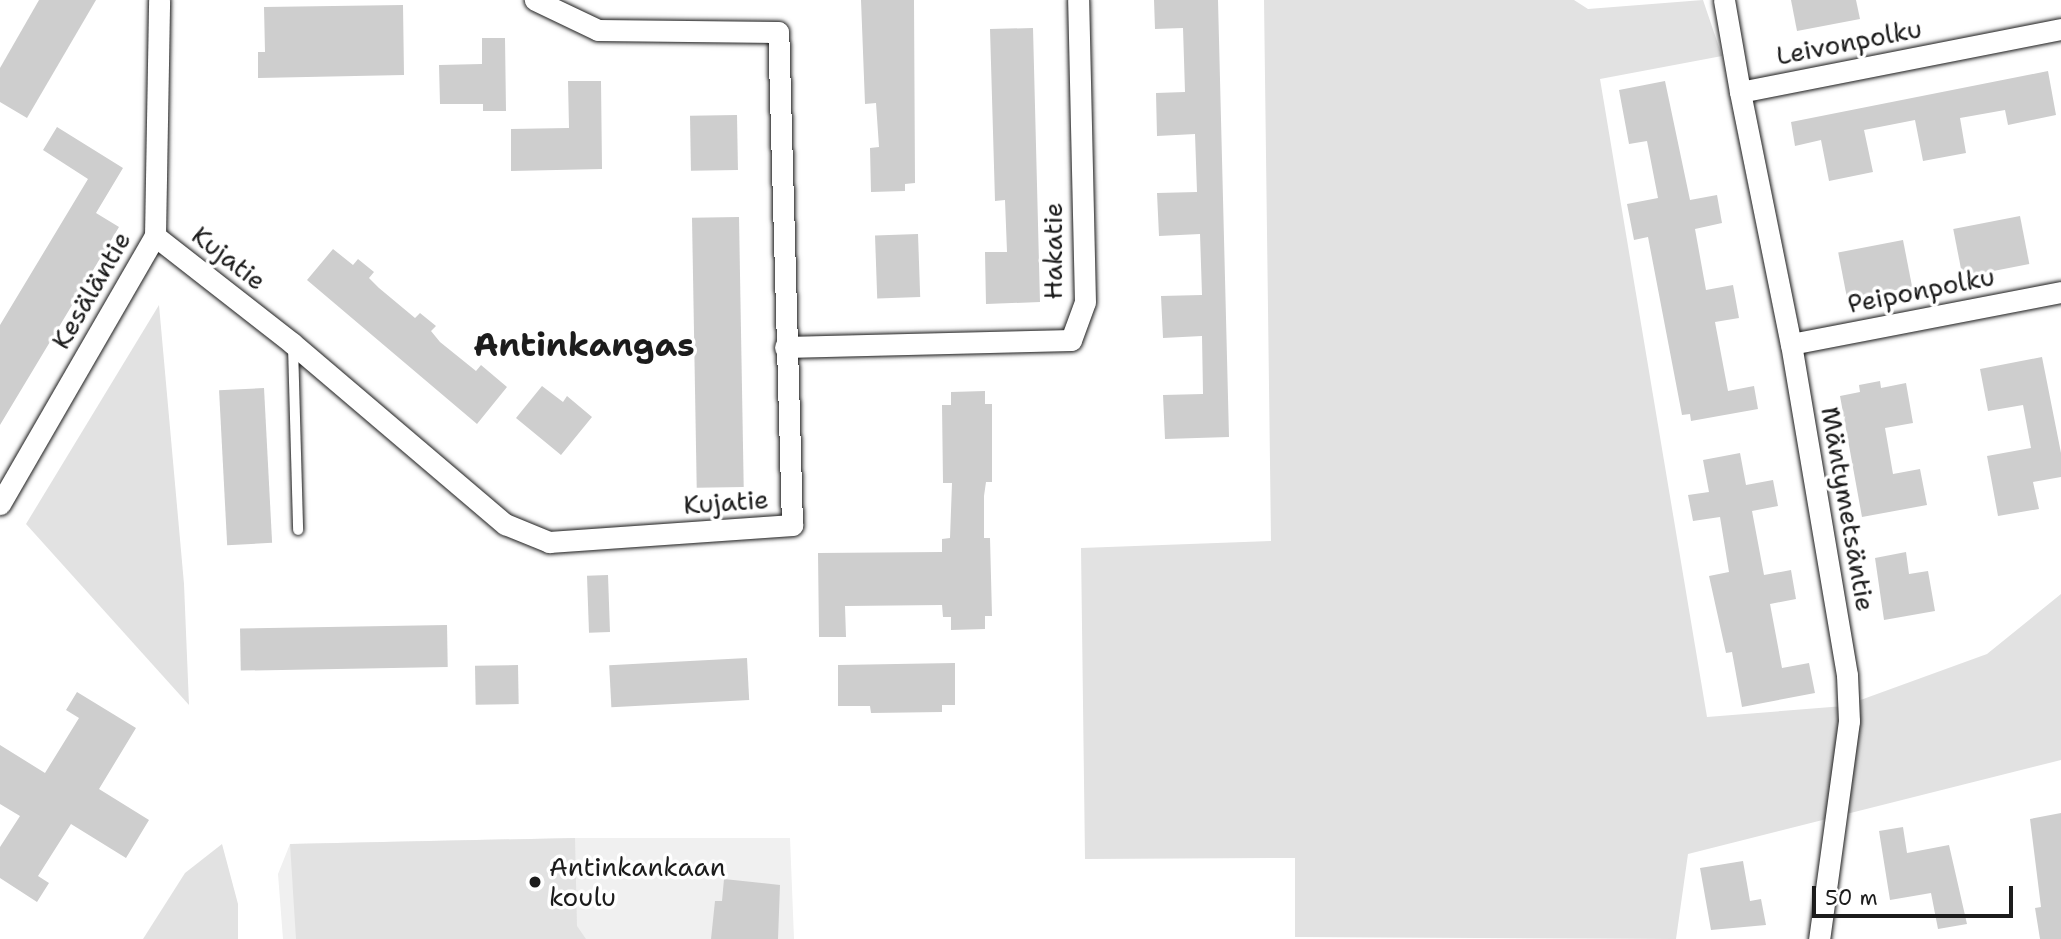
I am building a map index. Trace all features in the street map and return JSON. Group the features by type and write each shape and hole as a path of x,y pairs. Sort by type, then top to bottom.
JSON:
{"street":[{"name":"Kesäläntie","path":"0,504 155,236 159,0"},
{"name":"Kujatie","path":"155,236 292,343 505,524 549,542 792,525 778,32 598,30 535,0"},
{"name":"Hakatie","path":"785,347 1072,340 1085,302 1077,0"},
{"path":"1724,0 1740,92"},
{"name":"Leivonpolku","path":"1740,92 2061,29"},
{"name":"Mäntymetsäntie","path":"1740,92 1791,344 1847,675 1849,721 1819,939"},
{"name":"Peiponpolku","path":"1791,344 2061,292"}],"lane":[{"path":"292,343 298,530"}],"shaded area":[{"path":"1264,0 1574,0 1588,9 1703,0 1722,56 1600,79 1707,717 1844,706 1987,654 2061,594 2061,760 1688,854 1676,939 1295,937 1295,858 1085,859 1081,548 1271,541"},
{"path":"159,305 184,584 189,705 26,524"},
{"name":"Antinkankaan koulu","path":"575,838 790,838 794,939 283,939 278,874 290,844"},
{"path":"575,838 577,926 586,939 296,939 290,844"},
{"path":"222,844 238,904 238,939 143,939 185,873"}],"building":[{"path":"39,0 96,0 27,118 0,102 0,68"},
{"path":"861,0 914,0 915,183 905,184 905,191 871,192 870,148 879,147 876,103 865,104"},
{"path":"1154,0 1218,0 1229,437 1165,439 1163,395 1203,394 1202,336 1163,338 1161,296 1202,295 1200,234 1159,236 1157,193 1197,192 1195,134 1157,136 1156,93 1185,92 1183,28 1155,29"},
{"path":"1791,0 1856,0 1860,19 1797,31"},
{"path":"403,5 404,75 258,78 258,52 265,52 264,7"},
{"path":"1033,28 1040,302 986,304 985,252 1007,252 1005,200 995,201 990,29"},
{"path":"482,38 505,38 506,111 483,111 483,104 440,104 439,65 482,64"},
{"path":"2048,71 2056,115 2008,125 2005,110 1960,118 1966,153 1923,161 1915,120 1864,130 1873,172 1829,181 1821,140 1795,146 1791,122"},
{"path":"568,81 601,81 602,169 511,171 511,129 569,128"},
{"path":"1665,81 1690,200 1717,195 1722,223 1695,229 1706,290 1733,285 1739,318 1715,322 1728,391 1754,386 1758,409 1691,421 1690,414 1682,415 1648,237 1634,240 1627,204 1658,198 1647,141 1629,144 1619,90"},
{"path":"737,115 738,170 691,171 690,116"},
{"path":"57,127 123,168 96,213 119,227 0,425 0,325 88,179 43,150"},
{"path":"2020,216 2029,264 1963,277 1953,229"},
{"path":"739,217 744,487 697,488 692,218"},
{"path":"918,234 920,297 877,298 875,236"},
{"path":"1903,240 1912,287 1847,300 1838,253"},
{"path":"333,249 353,265 358,259 374,272 369,278 379,288 415,318 420,313 436,326 431,331 440,342 476,371 481,365 507,387 477,424 307,280"},
{"path":"2042,357 2061,453 2061,477 2033,482 2039,509 1998,516 1987,456 2031,448 2023,405 1988,411 1980,369"},
{"path":"1880,381 1881,388 1906,383 1913,423 1885,428 1893,474 1920,469 1927,505 1862,517 1840,396 1860,392 1859,385"},
{"path":"542,386 563,402 567,396 592,417 561,455 516,418"},
{"path":"264,388 272,543 227,545 219,390"},
{"path":"985,391 985,404 992,404 992,482 986,482 984,496 984,538 990,538 992,616 985,616 985,629 951,630 951,617 943,617 942,605 845,606 846,637 819,637 818,553 942,552 942,539 950,538 952,483 943,483 942,405 951,405 951,392"},
{"path":"1740,453 1746,485 1773,480 1778,506 1752,511 1764,575 1791,570 1796,599 1770,604 1782,668 1809,663 1815,693 1742,707 1732,652 1726,653 1709,576 1729,572 1720,517 1693,521 1688,495 1709,492 1703,460"},
{"path":"1906,552 1909,574 1928,571 1935,611 1884,620 1875,558"},
{"path":"608,575 610,632 589,633 587,576"},
{"path":"447,625 448,667 241,671 240,629"},
{"path":"747,658 749,700 611,707 609,665"},
{"path":"955,663 955,705 942,705 942,712 871,713 870,706 838,706 838,665"},
{"path":"518,665 519,704 476,705 475,666"},
{"path":"77,692 136,728 99,789 149,820 126,858 71,824 38,876 49,883 37,902 0,878 0,847 20,816 0,804 0,745 45,773 79,718 66,710"},
{"path":"2061,813 2061,939 2040,939 2035,908 2041,907 2030,819"},
{"path":"1903,827 1907,853 1949,845 1967,924 1938,929 1931,893 1890,900 1879,831"},
{"path":"1743,861 1750,901 1761,899 1766,925 1711,930 1700,868"},
{"path":"724,879 780,885 778,939 711,939 715,901 722,901"}],"place":[{"name":"Antinkankaan koulu","path":"535,882"}],"district":[{"name":"Antinkangas","path":"584,345"}]}
